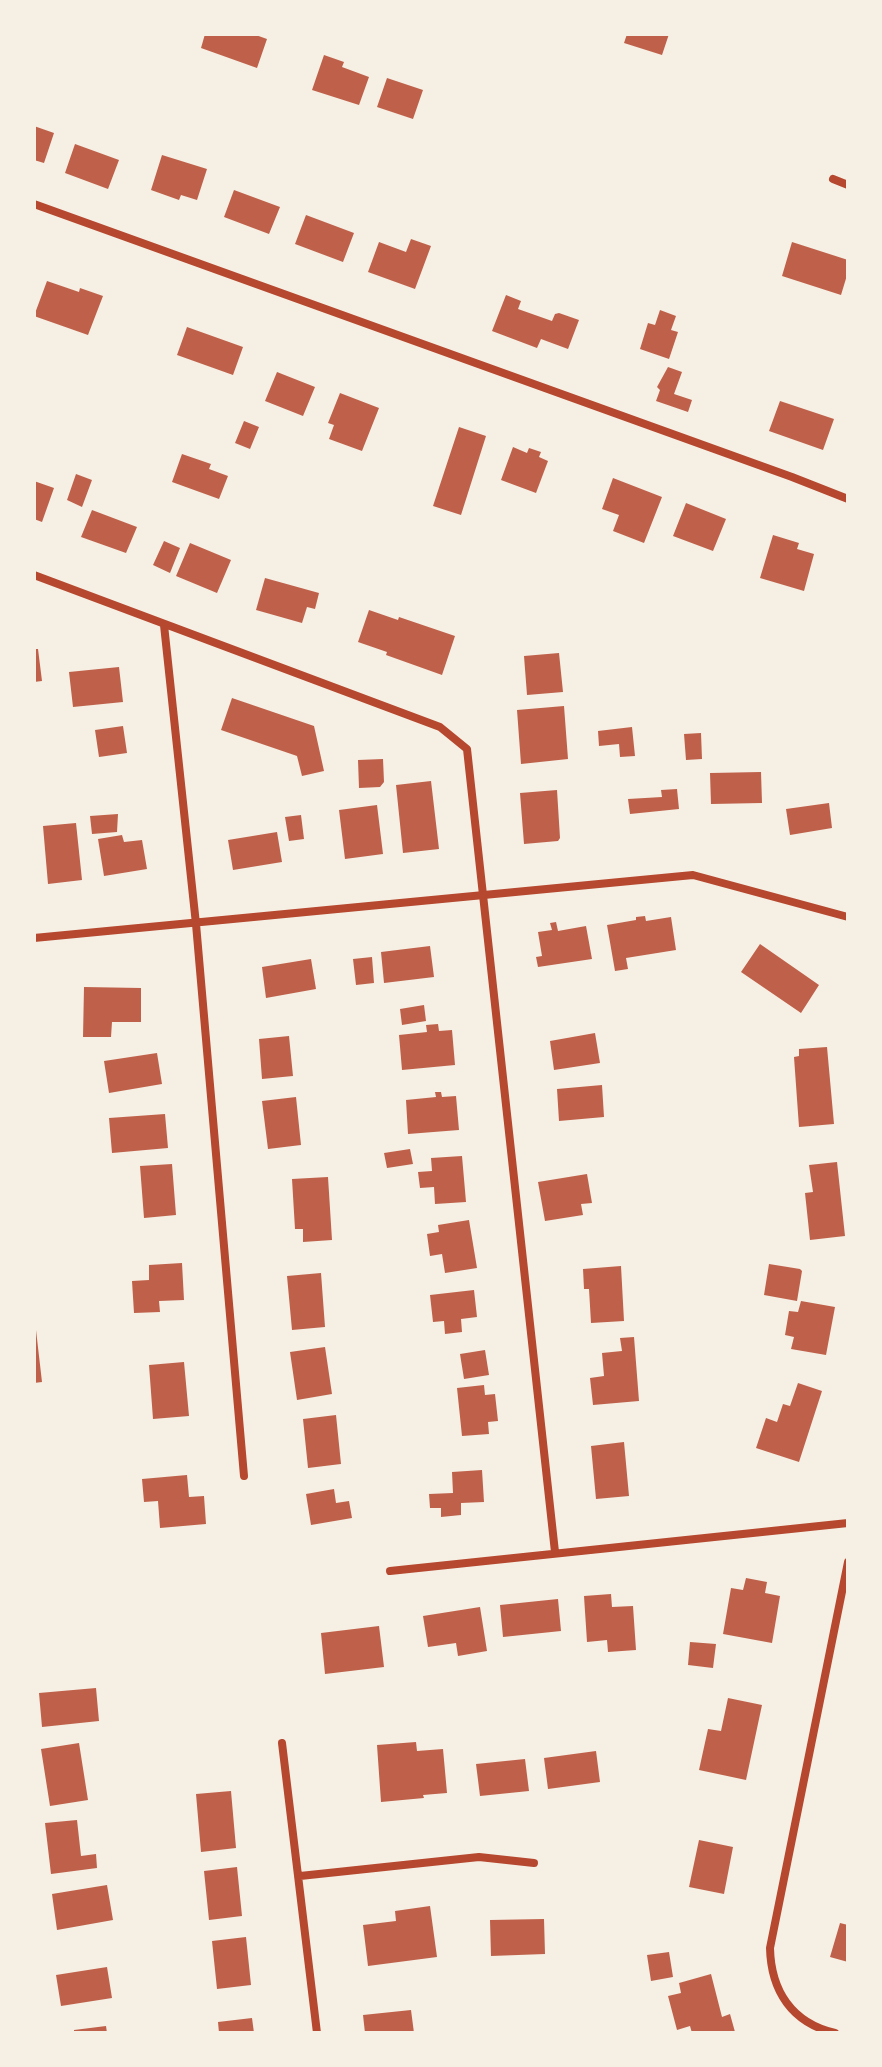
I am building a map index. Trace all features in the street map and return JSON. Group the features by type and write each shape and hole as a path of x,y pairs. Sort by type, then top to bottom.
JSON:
{"street":[{"path":"833,179 848,185"},
{"path":"34,204 848,499"},
{"path":"34,575 440,727 467,749 555,1552"},
{"path":"164,625 196,924 244,1476"},
{"path":"34,938 693,875 848,917"},
{"path":"390,1571 848,1523"},
{"path":"835,2033 818,2029 789,2008 773,1979 770,1948 848,1562"},
{"path":"282,1743 317,2033"},
{"path":"300,1876 479,1857 534,1863"}],"building":[{"path":"205,34 253,34 267,39 257,68 201,48"},
{"path":"627,34 669,34 662,55 624,43"},
{"path":"324,55 344,62 342,67 369,77 359,105 312,90"},
{"path":"387,78 423,90 413,119 377,107"},
{"path":"34,126 54,133 44,163 34,160"},
{"path":"75,144 119,160 108,189 65,173"},
{"path":"162,155 207,169 197,200 181,195 179,200 151,190"},
{"path":"234,190 280,207 269,234 224,217"},
{"path":"306,215 354,233 343,262 295,244"},
{"path":"411,239 431,246 415,289 368,272 379,242 406,252"},
{"path":"792,242 848,260 841,295 782,276"},
{"path":"47,281 103,296 88,335 34,316"},
{"path":"506,295 521,301 518,309 552,321 559,313 579,320 568,349 541,339 537,348 492,331"},
{"path":"660,310 676,316 671,330 678,332 669,359 640,349 648,323 655,325"},
{"path":"187,327 243,347 233,375 177,355"},
{"path":"668,367 682,372 674,394 692,400 688,412 656,401 660,390 657,387"},
{"path":"277,372 315,387 303,416 265,401"},
{"path":"340,393 379,408 362,451 329,439 334,425 328,423"},
{"path":"780,401 834,419 823,450 769,431"},
{"path":"244,421 259,427 250,449 235,443"},
{"path":"459,427 486,436 461,515 433,506"},
{"path":"513,447 527,453 529,448 541,452 539,457 548,461 536,493 501,480"},
{"path":"182,454 211,464 209,469 228,476 219,499 172,482"},
{"path":"76,474 92,480 82,507 67,500"},
{"path":"613,478 662,497 644,543 613,531 619,515 602,509"},
{"path":"34,481 54,488 42,522 34,519"},
{"path":"686,503 726,519 713,551 673,536"},
{"path":"92,510 137,527 126,553 81,537"},
{"path":"773,535 799,543 797,549 814,554 804,591 760,578"},
{"path":"164,541 180,548 170,573 153,565"},
{"path":"190,543 231,560 217,593 176,576"},
{"path":"265,578 319,593 315,609 307,607 302,623 256,610"},
{"path":"369,610 455,636 442,675 358,642"},
{"path":"34,649 38,649 42,681 34,682"},
{"path":"559,653 563,692 527,695 524,656"},
{"path":"119,667 123,702 73,707 69,672"},
{"path":"232,698 314,726 324,771 302,776 297,756 221,730"},
{"path":"564,706 568,759 521,764 517,710"},
{"path":"123,726 127,753 99,757 95,730"},
{"path":"632,727 635,756 620,757 619,744 599,746 598,731"},
{"path":"701,733 702,759 686,760 684,734"},
{"path":"383,759 384,782 380,787 359,788 358,760"},
{"path":"761,772 762,803 711,804 710,773"},
{"path":"431,781 439,849 403,853 396,785"},
{"path":"677,789 679,809 630,814 628,799 662,797 661,790"},
{"path":"557,790 560,838 558,841 524,844 520,793"},
{"path":"829,803 832,828 790,835 786,809"},
{"path":"377,805 383,854 345,859 339,810"},
{"path":"118,814 117,832 92,834 90,816"},
{"path":"301,815 304,839 289,841 285,817"},
{"path":"76,823 82,880 48,884 43,826"},
{"path":"277,832 282,862 233,870 228,840"},
{"path":"122,835 124,842 142,840 147,869 104,876 98,839"},
{"path":"645,916 646,921 671,917 676,950 626,958 628,969 615,971 607,925"},
{"path":"556,922 558,931 586,926 592,959 538,967 536,957 542,956 538,932 552,930 550,923"},
{"path":"760,944 819,985 801,1013 741,972"},
{"path":"430,946 434,977 384,983 381,952"},
{"path":"372,957 374,983 356,985 353,959"},
{"path":"311,959 316,989 266,998 262,967"},
{"path":"84,987 141,988 141,1022 112,1022 111,1037 83,1037"},
{"path":"424,1005 426,1021 402,1025 400,1009"},
{"path":"438,1024 439,1031 452,1030 455,1065 402,1070 399,1035 427,1032 426,1025"},
{"path":"595,1033 600,1063 554,1070 550,1041"},
{"path":"289,1036 293,1076 262,1079 259,1039"},
{"path":"827,1047 834,1124 799,1127 794,1057 799,1056 799,1049"},
{"path":"157,1053 162,1084 109,1093 104,1061"},
{"path":"602,1085 604,1117 559,1121 557,1089"},
{"path":"435,1092 441,1092 442,1097 456,1096 459,1130 408,1134 406,1100 436,1097"},
{"path":"296,1097 301,1145 268,1149 262,1101"},
{"path":"165,1114 168,1148 112,1153 109,1118"},
{"path":"410,1149 413,1164 387,1168 384,1153"},
{"path":"462,1156 466,1202 435,1204 434,1187 420,1188 418,1172 432,1171 431,1158"},
{"path":"837,1162 845,1236 810,1240 805,1193 813,1192 809,1165"},
{"path":"172,1164 176,1215 144,1218 140,1166"},
{"path":"587,1174 592,1203 581,1204 583,1215 545,1221 538,1182"},
{"path":"328,1177 332,1240 303,1242 303,1229 295,1229 292,1179"},
{"path":"469,1220 477,1268 445,1273 442,1254 430,1256 427,1234 439,1232 438,1225"},
{"path":"182,1263 184,1300 159,1301 160,1312 134,1313 132,1281 149,1280 149,1265"},
{"path":"769,1264 802,1271 797,1301 764,1295"},
{"path":"621,1266 624,1321 591,1323 589,1289 584,1289 583,1269"},
{"path":"321,1273 325,1327 292,1330 287,1276"},
{"path":"474,1290 477,1317 461,1319 462,1332 445,1334 444,1321 433,1322 430,1295"},
{"path":"801,1301 835,1307 826,1355 791,1349 794,1337 785,1335 789,1311 798,1312"},
{"path":"34,1330 42,1382 34,1383"},
{"path":"634,1337 639,1401 593,1405 590,1378 604,1376 602,1353 622,1351 620,1338"},
{"path":"325,1347 332,1394 297,1400 290,1352"},
{"path":"485,1350 489,1375 464,1379 460,1354"},
{"path":"184,1362 189,1416 153,1419 149,1365"},
{"path":"798,1383 822,1391 799,1462 756,1448 766,1418 777,1422 783,1404 790,1406"},
{"path":"484,1385 485,1395 495,1394 498,1421 488,1422 489,1434 462,1436 457,1388"},
{"path":"336,1415 341,1464 308,1468 303,1419"},
{"path":"624,1442 629,1496 596,1499 591,1446"},
{"path":"482,1470 484,1502 461,1503 461,1515 441,1517 441,1508 430,1508 429,1494 453,1493 452,1472"},
{"path":"187,1475 189,1497 204,1496 206,1524 160,1528 158,1501 144,1502 142,1479"},
{"path":"334,1489 336,1503 349,1501 352,1518 311,1525 306,1494"},
{"path":"746,1578 767,1582 765,1593 780,1596 772,1643 723,1634 731,1588 743,1590"},
{"path":"611,1594 612,1607 633,1606 636,1650 608,1652 607,1640 587,1642 584,1596"},
{"path":"558,1599 561,1631 503,1637 500,1605"},
{"path":"480,1607 487,1651 458,1656 456,1643 428,1647 423,1616"},
{"path":"379,1626 384,1667 325,1674 321,1633"},
{"path":"690,1642 716,1644 713,1668 688,1665"},
{"path":"96,1688 99,1721 42,1727 39,1693"},
{"path":"728,1698 762,1705 746,1780 699,1770 708,1729 721,1731"},
{"path":"416,1742 417,1751 443,1749 447,1793 381,1802 377,1745"},
{"path":"79,1743 88,1800 50,1806 41,1749"},
{"path":"596,1751 600,1782 548,1789 544,1758"},
{"path":"525,1759 529,1791 480,1796 476,1764"},
{"path":"231,1791 236,1848 201,1852 196,1794"},
{"path":"77,1820 81,1856 96,1854 97,1868 51,1874 45,1823"},
{"path":"699,1840 733,1847 724,1894 689,1887"},
{"path":"237,1867 242,1916 209,1920 204,1871"},
{"path":"107,1885 113,1920 57,1930 52,1894"},
{"path":"430,1906 437,1957 368,1966 363,1925 396,1921 395,1911"},
{"path":"544,1919 545,1954 491,1956 490,1920"},
{"path":"840,1923 848,1925 848,1962 830,1957"},
{"path":"246,1937 251,1985 217,1989 212,1941"},
{"path":"669,1952 673,1977 651,1981 647,1955"},
{"path":"107,1967 112,1998 61,2006 56,1975"},
{"path":"711,1974 722,2017 730,2014 735,2032 692,2033 690,2026 677,2030 668,1996 681,1993 679,1983"},
{"path":"411,2010 414,2033 365,2033 363,2015"},
{"path":"252,2018 254,2033 219,2033 218,2022"},
{"path":"106,2026 107,2033 74,2033 74,2030"}]}
